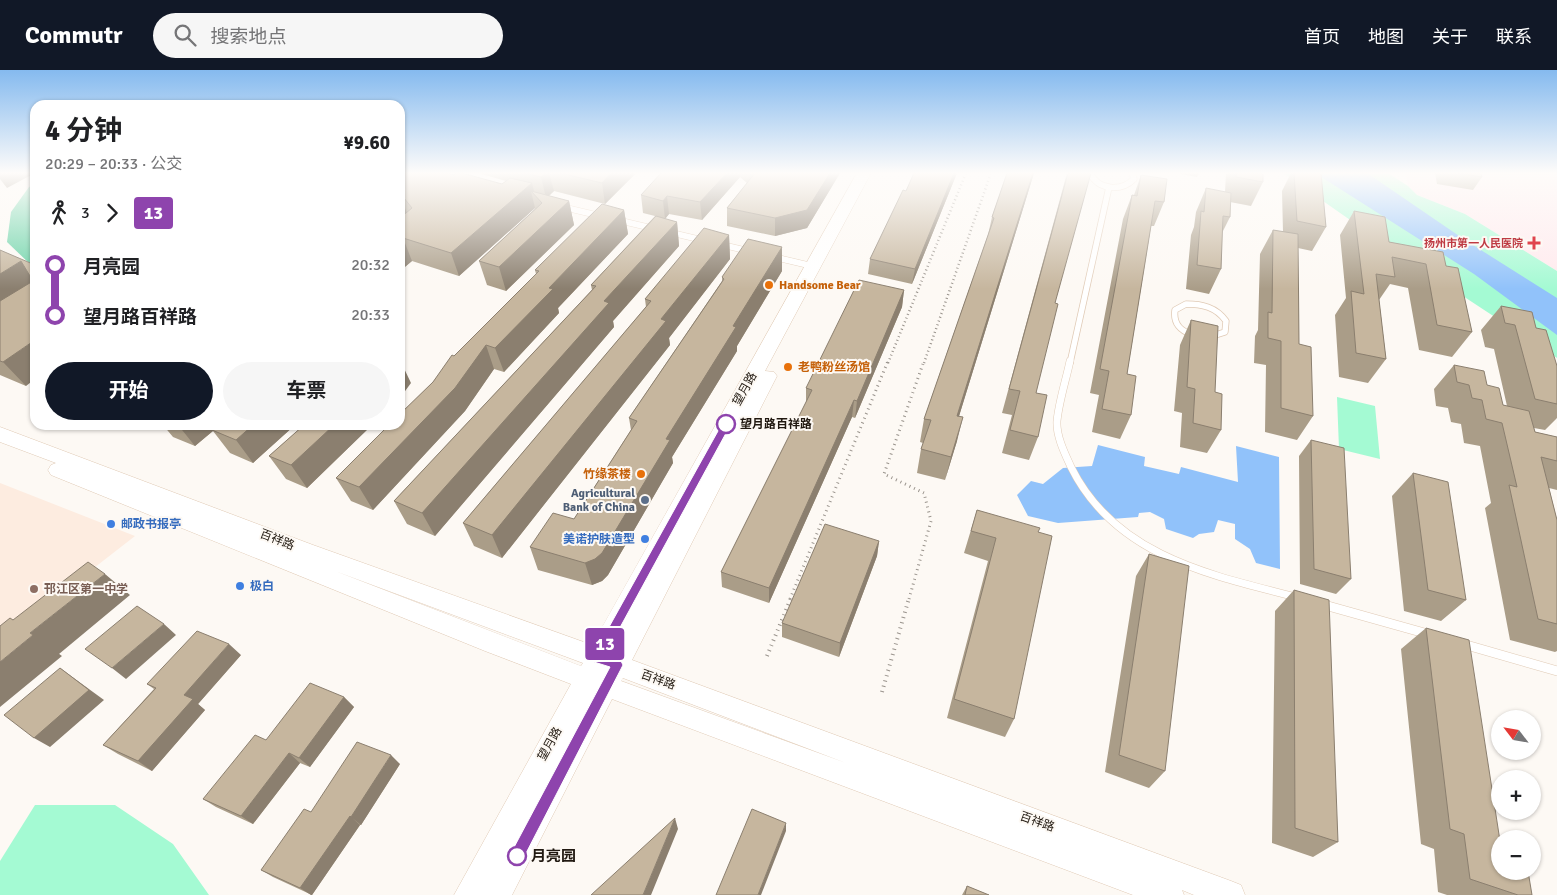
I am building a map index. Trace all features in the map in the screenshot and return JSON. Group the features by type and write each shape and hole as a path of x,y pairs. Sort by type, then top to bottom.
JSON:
{"street":[{"path":"580,212 812,266"},
{"name":"望月路","path":"497,895 602,672 812,266 842,212"},
{"name":"望月路","path":"468,895 602,672 854,212"},
{"name":"百祥路","path":"0,434 304,551 602,672 1170,895"},
{"name":"百祥路","path":"0,447 293,565 602,672 1231,895"}],"lane":[{"path":"1104,212 1057,422 1065,453 1084,489 1120,528 1146,546 1196,570 1300,598"},
{"path":"1193,304 1210,307 1223,316 1227,326 1225,332 1212,337 1203,337 1185,331 1179,326 1173,315 1180,306 1193,304"},
{"path":"1310,601 1438,637"},
{"path":"1456,642 1557,671"}],"path":[{"path":"767,656 950,212"},
{"path":"882,692 931,521 924,493 884,474 977,212"}],"shaded area":[{"path":"1459,212 1557,212 1557,271"},
{"name":"邗江区第一中学","path":"0,483 135,536 0,641"}],"green space":[{"path":"11,212 30,212 30,264 7,242"},
{"path":"1338,212 1459,212 1557,271 1557,358"},
{"path":"1337,397 1375,406 1380,459 1339,449"},
{"path":"35,805 115,805 173,844 209,895 0,895 0,861"}],"water":[{"path":"1376,212 1423,212 1557,298 1557,335 1474,274"},
{"path":"1098,445 1145,457 1144,466 1179,474 1181,467 1238,482 1236,446 1279,457 1280,569 1256,563 1250,549 1235,539 1235,524 1218,520 1214,532 1199,534 1193,538 1166,529 1164,519 1150,512 1139,513 1138,517 1058,523 1028,516 1017,495 1031,481 1043,484 1063,468 1092,466"}],"building":[{"path":"408,212 499,212 451,253 405,239 405,214"},
{"path":"533,212 558,212 499,267 479,261"},
{"path":"594,212 623,212 549,288 553,289 495,348 486,345 455,388 359,487 336,478 384,430 405,430 405,409 433,382 452,355 454,356 539,271 535,270"},
{"path":"744,212 801,212 775,218"},
{"path":"893,212 938,212 915,269 870,259"},
{"path":"994,212 1021,212 957,416 963,417 951,457 921,449 931,420 924,419 994,218 992,217"},
{"path":"1057,212 1080,212 1055,303 1058,304 1036,393 1047,395 1038,437 1010,430 1020,391 1009,389"},
{"path":"1129,212 1153,212 1127,374 1136,376 1131,415 1102,409 1109,371 1100,369"},
{"path":"1201,212 1230,212 1230,217 1223,216 1221,269 1197,265"},
{"path":"1296,212 1325,212 1326,227 1297,221"},
{"path":"1354,212 1385,217 1389,242 1443,252 1446,266 1458,268 1472,332 1437,325 1426,264 1392,257 1395,277 1376,274 1386,359 1356,353 1351,291 1364,294"},
{"path":"656,216 677,222 604,301 609,303 422,513 394,501 596,286 591,285"},
{"path":"704,228 729,235 661,319 666,321 492,535 463,523 651,301 645,299"},
{"path":"1273,230 1298,234 1299,344 1311,347 1313,416 1281,408 1281,341 1268,338 1268,312 1272,313"},
{"path":"748,239 782,247 733,326 736,327 666,439 670,440 602,553 595,559 585,563 530,547 553,513 574,519 637,421 629,418 724,279 722,277"},
{"path":"0,250 30,263 30,276 21,261 0,274"},
{"path":"859,280 904,290 857,401 854,400 769,588 721,572 812,390 806,388"},
{"path":"30,283 30,343 3,362 0,361 0,301"},
{"path":"1501,306 1532,312 1536,328 1546,330 1557,366 1557,404 1535,399 1515,325 1505,323"},
{"path":"1191,320 1218,326 1215,392 1222,394 1221,430 1193,423 1195,389 1187,387"},
{"path":"1454,365 1484,371 1487,385 1499,388 1503,405 1529,411 1535,432 1557,437 1557,461 1541,457 1557,520 1557,624 1538,619 1509,485 1517,487 1502,423 1486,419 1482,400 1472,398 1469,385 1457,382"},
{"path":"212,430 247,430 236,440"},
{"path":"298,430 329,430 291,465 269,456"},
{"path":"1311,440 1344,448 1351,579 1314,569"},
{"path":"1413,473 1448,482 1466,600 1428,590"},
{"path":"977,510 1040,528 1038,532 1052,536 1014,719 954,699 996,538 971,531"},
{"path":"825,524 879,541 840,643 782,623"},
{"path":"1149,554 1189,566 1165,771 1119,755"},
{"path":"88,562 105,574 30,633 33,635 0,662 0,626 10,618 13,620"},
{"path":"1294,590 1329,600 1338,842 1295,828"},
{"path":"137,606 164,624 112,668 85,649"},
{"path":"1426,628 1469,640 1491,783 1491,820 1497,820 1498,830 1491,830 1491,880 1530,880 1532,895 1518,895 1470,879 1464,834 1450,829"},
{"path":"197,631 229,644 184,695 193,699 138,761 103,745 156,688 147,684"},
{"path":"60,668 89,690 34,738 4,715"},
{"path":"310,683 344,697 299,758 289,753 241,816 203,799 255,735 266,740"},
{"path":"357,742 391,755 351,817 300,888 261,870 304,809 311,812"},
{"path":"752,809 786,823 758,895 716,895"},
{"path":"675,818 643,895 591,895"},
{"path":"967,886 989,895 965,895"}],"bus line":[{"name":"13","path":"517,856 617,665 598,658 726,424"}],"place":[{"name":"扬州市第一人民医院","path":"1534,243"},
{"name":"Handsome Bear","path":"769,285"},
{"name":"老鸭粉丝汤馆","path":"788,367"},
{"name":"望月路百祥路","path":"726,424"},
{"name":"竹缘茶楼","path":"641,474"},
{"name":"Agricultural Bank of China","path":"645,500"},
{"name":"邮政书报亭","path":"111,524"},
{"name":"美诺护肤造型","path":"645,539"},
{"name":"极白","path":"240,586"},
{"name":"邗江区第一中学","path":"34,589"},
{"name":"月亮园","path":"517,856"}]}
